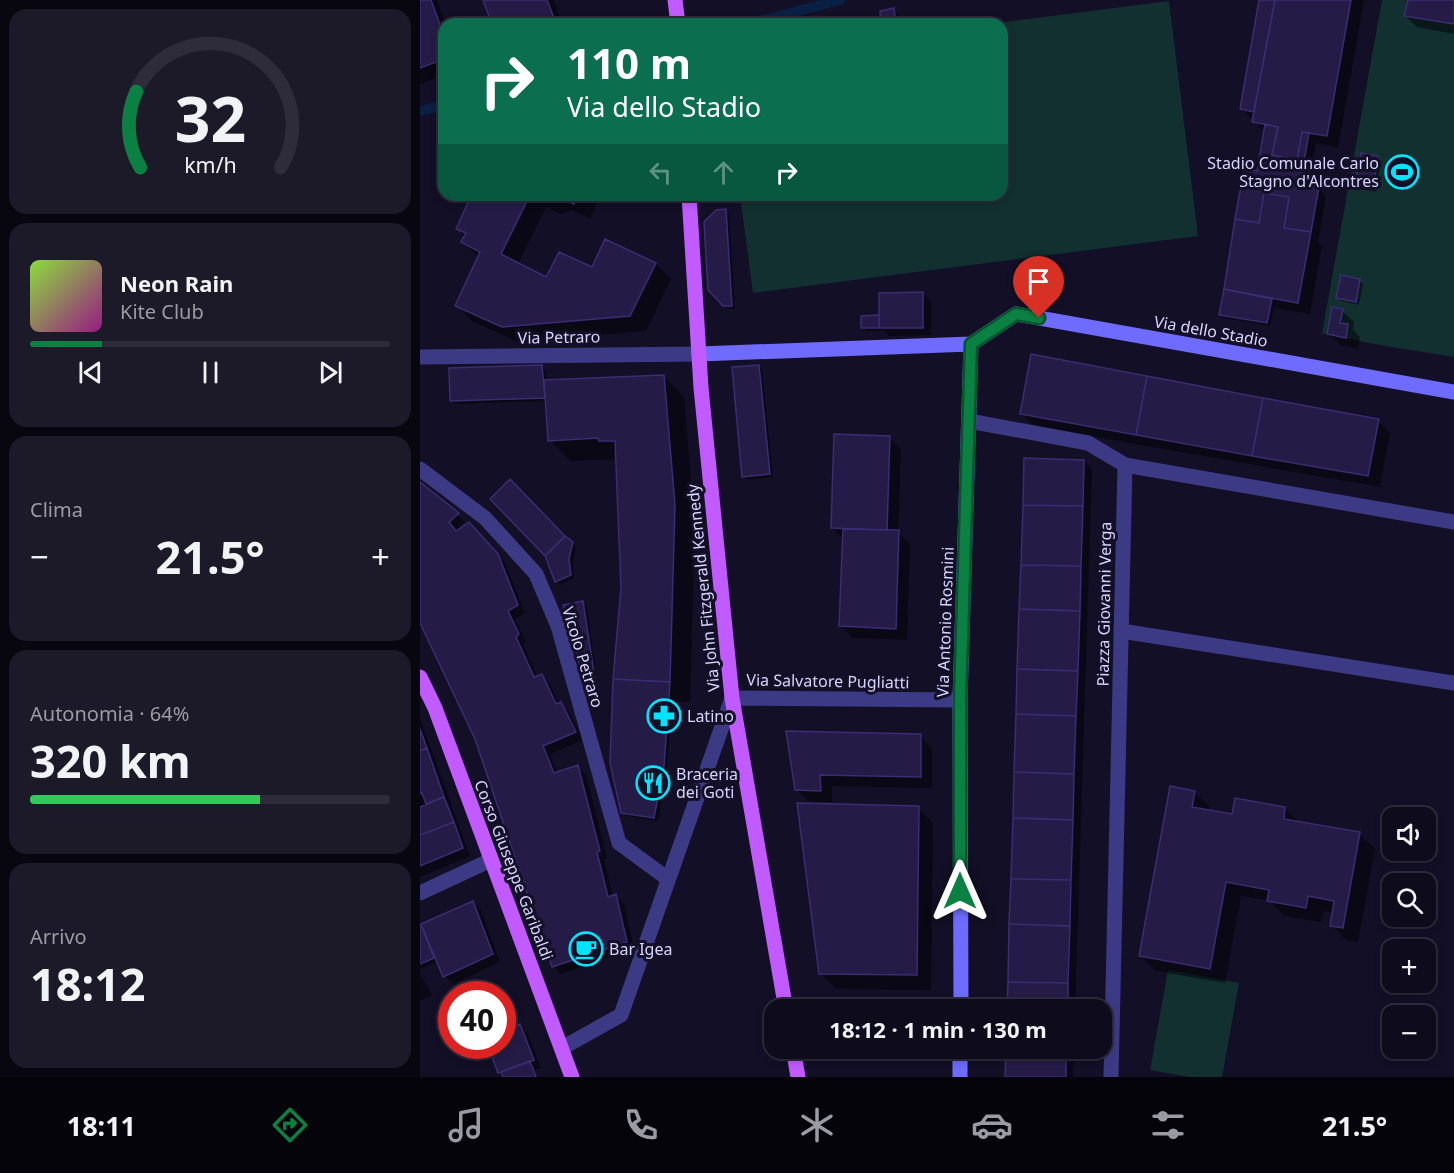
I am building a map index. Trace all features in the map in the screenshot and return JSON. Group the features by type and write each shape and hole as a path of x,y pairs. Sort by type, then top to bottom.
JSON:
{"main road":[{"path":"676,3 677,18"},
{"name":"Via John Fitzgerald Kennedy","path":"689,201 699,354 732,698 784,999"},
{"name":"Corso Giuseppe Garibaldi","path":"420,677 435,708 572,1077"},
{"path":"795,1059 798,1077"}],"street":[{"name":"Via dello Stadio","path":"971,344 1016,314 1454,392"},
{"path":"699,354 971,344"},
{"name":"Via Antonio Rosmini","path":"961,999 960,700 971,344"},
{"name":"Via Petraro","path":"420,357 699,354"},
{"path":"969,422 1088,443 1125,465 1454,522"},
{"name":"Piazza Giovanni Verga","path":"1111,1077 1125,465"},
{"name":"Vicolo Petraro","path":"420,469 485,518 536,574 558,626 619,843 669,879"},
{"path":"1121,631 1454,683"},
{"path":"562,1048 621,1015 732,698"},
{"name":"Via Salvatore Pugliatti","path":"732,698 960,700"},
{"path":"420,893 491,860"},
{"path":"960,1059 960,1077"}],"green space":[{"name":"Stadio Comunale Carlo Stagno d'Alcontres","path":"1382,0 1454,0 1454,357 1322,333"},
{"path":"1169,1 1198,236 753,293 741,201 1008,201 1008,22"},
{"path":"1168,970 1239,983 1222,1077 1189,1077 1150,1070"}],"building":[{"path":"420,0 431,0 438,19 438,61 420,68"},
{"path":"483,0 547,0 554,18 490,18"},
{"path":"1259,0 1275,0 1254,112 1240,109"},
{"path":"1275,0 1351,0 1327,136 1302,132 1297,160 1272,155 1278,127 1252,122"},
{"path":"1408,0 1454,0 1454,24 1404,16"},
{"path":"894,8 895,18 881,18 880,11"},
{"path":"1265,124 1278,127 1272,155 1297,160 1302,132 1309,133 1300,184 1319,187 1311,232 1284,228 1289,197 1264,193 1259,223 1235,219 1244,169 1257,171"},
{"path":"1361,153 1378,156 1373,189 1355,186"},
{"path":"1264,193 1289,197 1284,228 1311,232 1298,303 1224,289 1235,219 1259,223"},
{"path":"469,201 527,201 501,254 546,277 559,252 592,267 605,239 656,263 630,316 502,327 455,306 480,252 461,242 466,233 456,229"},
{"path":"726,209 732,306 723,306 708,290 704,222 716,210"},
{"path":"1341,275 1360,279 1356,302 1336,298"},
{"path":"1224,289 1272,299 1267,323 1219,315"},
{"path":"923,292 923,328 879,328 879,293"},
{"path":"1332,307 1343,309 1340,323 1348,324 1346,338 1327,334"},
{"path":"879,315 879,328 861,328 861,316"},
{"path":"1031,354 1147,376 1136,435 1020,414"},
{"path":"542,365 545,398 450,401 449,368"},
{"path":"759,365 770,474 742,477 732,367"},
{"path":"664,375 675,505 670,682 613,679 621,588 615,441 599,441 598,438 548,441 544,380"},
{"path":"1147,376 1263,398 1252,456 1136,435"},
{"path":"1263,398 1379,419 1368,476 1252,456"},
{"path":"834,434 890,436 887,530 831,528"},
{"path":"1024,458 1084,460 1083,506 1023,505"},
{"path":"510,479 565,536 545,556 490,499"},
{"path":"420,482 459,513 449,522 456,531 469,522 498,554 518,605 508,611 519,634 516,637 534,677 542,674 556,704 561,702 576,732 543,746 554,773 578,765 600,851 597,852 608,897 616,894 627,942 552,967 475,739 420,623"},
{"path":"1023,505 1083,506 1081,566 1021,565"},
{"path":"843,529 899,530 896,629 839,626"},
{"path":"565,536 573,542 569,558 571,575 555,582 545,556"},
{"path":"1021,565 1081,566 1080,611 1019,609"},
{"path":"583,601 595,679 584,681 563,605"},
{"path":"1019,609 1080,611 1078,671 1017,669"},
{"path":"1017,669 1078,671 1076,716 1016,714"},
{"path":"613,679 670,682 664,766 654,818 621,813 610,763"},
{"path":"1016,714 1076,716 1074,774 1014,772"},
{"path":"420,729 427,748 420,751"},
{"path":"786,731 921,734 921,777 820,775 821,791 795,790"},
{"path":"427,748 444,797 426,804 422,793 420,794 420,751"},
{"path":"1014,772 1074,774 1073,820 1013,818"},
{"path":"1170,786 1195,791 1192,807 1232,814 1235,798 1285,807 1284,819 1360,832 1343,928 1330,926 1334,901 1308,896 1306,908 1267,901 1269,890 1226,882 1210,969 1139,956"},
{"path":"444,797 454,822 420,835 420,807"},
{"path":"797,803 919,806 917,975 819,974"},
{"path":"1013,818 1073,820 1071,880 1011,879"},
{"path":"454,822 463,848 420,866 420,835"},
{"path":"1011,879 1071,880 1070,926 1009,924"},
{"path":"473,901 493,954 443,977 421,924"},
{"path":"420,924 434,958 420,964"},
{"path":"1009,924 1070,926 1068,983 1008,982"},
{"path":"1008,982 1068,983 1068,999 1007,999"},
{"path":"520,1024 534,1060 498,1073 493,1059 516,1059 516,1026"},
{"path":"1006,1059 1066,1059 1066,1077 1005,1077"},
{"path":"530,1061 536,1077 503,1077 501,1072"}],"waterway":[{"path":"772,18 840,0"},
{"path":"420,111 438,106"}],"place":[{"name":"Stadio Comunale Carlo Stagno d'Alcontres","path":"1402,172"},
{"name":"Latino","path":"664,716"},
{"name":"Braceria dei Goti","path":"653,783"},
{"name":"Bar Igea","path":"586,949"}],"route":[{"path":"960,891 960,700 971,344 1016,314 1039,318"}]}
